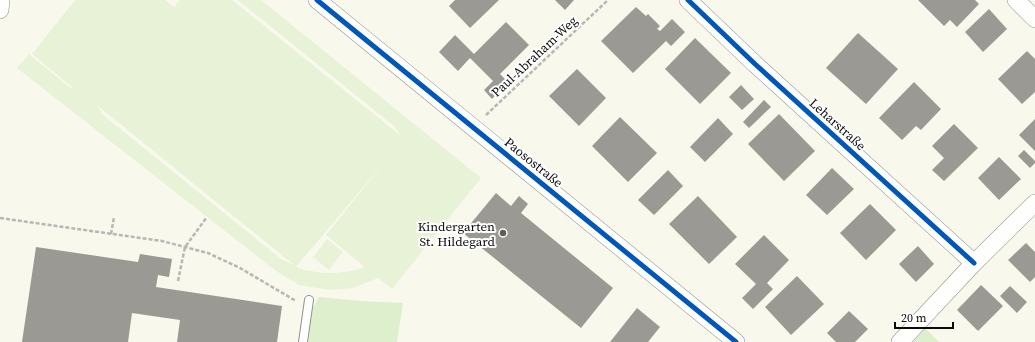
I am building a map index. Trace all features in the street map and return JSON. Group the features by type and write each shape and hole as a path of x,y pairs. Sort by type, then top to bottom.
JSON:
{"street":[{"path":"0,10 1,0"},
{"name":"Paosostraße","path":"317,0 736,342"},
{"name":"Leharstraße","path":"688,0 755,64 974,263"},
{"path":"1016,0 1035,19"},
{"path":"900,342 974,263 1035,203"}],"lane":[{"path":"303,342 308,304"}],"path":[{"path":"111,234 114,217"},
{"path":"178,281 185,247 208,217"},
{"path":"0,218 162,241 208,252 308,304"}],"green space":[{"path":"75,0 165,0 174,7 180,0 232,0 401,136 394,126 238,0 261,0 481,178 392,289 378,278 353,288 330,290 299,285 276,271 17,68 29,54 73,90 72,87 32,54","holes":["97,105 294,265 281,259 103,115","387,159 326,235 365,267 339,273 313,272 296,267"]},
{"path":"327,239 343,252 329,270 313,257"},
{"path":"319,297 403,303 397,342 308,342 313,308"},
{"path":"925,328 939,342 913,342"}],"building":[{"path":"455,0 499,0 470,28 449,6"},
{"path":"555,0 574,0 565,10"},
{"path":"918,0 975,0 979,4 957,27 950,20 944,26"},
{"path":"636,7 646,16 648,14 660,26 657,29 660,31 672,19 685,32 671,46 666,41 633,73 601,41"},
{"path":"989,9 1007,29 983,52 965,32"},
{"path":"506,22 529,45 500,74 508,82 492,99 484,90 493,81 470,58 458,71 439,52 455,35 474,54"},
{"path":"858,33 898,69 866,104 826,68"},
{"path":"695,38 731,73 700,104 665,69"},
{"path":"1027,51 1035,59 1035,92 1022,104 998,79"},
{"path":"577,69 606,98 579,126 549,96"},
{"path":"914,82 941,109 921,130 916,126 902,140 879,118"},
{"path":"741,85 754,99 742,110 729,97"},
{"path":"764,100 771,107 749,128 743,122"},
{"path":"779,114 815,151 784,181 748,144"},
{"path":"620,117 657,153 628,182 592,146"},
{"path":"718,118 733,134 705,162 690,147"},
{"path":"1035,119 1035,151 1019,135"},
{"path":"954,124 978,148 944,181 932,170 944,158 932,146"},
{"path":"1024,150 1035,161 1030,168 1018,156"},
{"path":"999,157 1021,179 999,200 978,178"},
{"path":"832,168 854,189 827,215 806,195"},
{"path":"668,170 683,186 654,215 638,200"},
{"path":"496,193 511,206 519,196 528,204 521,213 613,288 581,328 463,233"},
{"path":"698,196 737,237 709,264 669,224"},
{"path":"870,204 896,230 866,260 840,233"},
{"path":"764,235 789,260 767,283 773,289 753,309 742,298 756,284 735,264"},
{"path":"1026,243 1035,252 1035,277 1030,282 1008,260"},
{"path":"918,246 934,264 916,282 899,264"},
{"path":"36,247 138,262 140,254 172,259 169,277 158,275 156,287 282,306 277,342 177,342 180,320 132,313 128,342 22,342"},
{"path":"797,276 824,304 791,335 765,307"},
{"path":"981,285 1003,306 978,331 957,310"},
{"path":"1010,286 1027,302 1017,313 1000,296"},
{"path":"637,308 660,327 648,342 610,342"},
{"path":"849,311 868,329 855,342 836,342 827,333"}],"cycle path":[{"path":"317,0 736,342"},
{"path":"688,0 755,64 974,263"}],"place":[{"name":"Kindergarten St. Hildegard","path":"503,233"}]}
